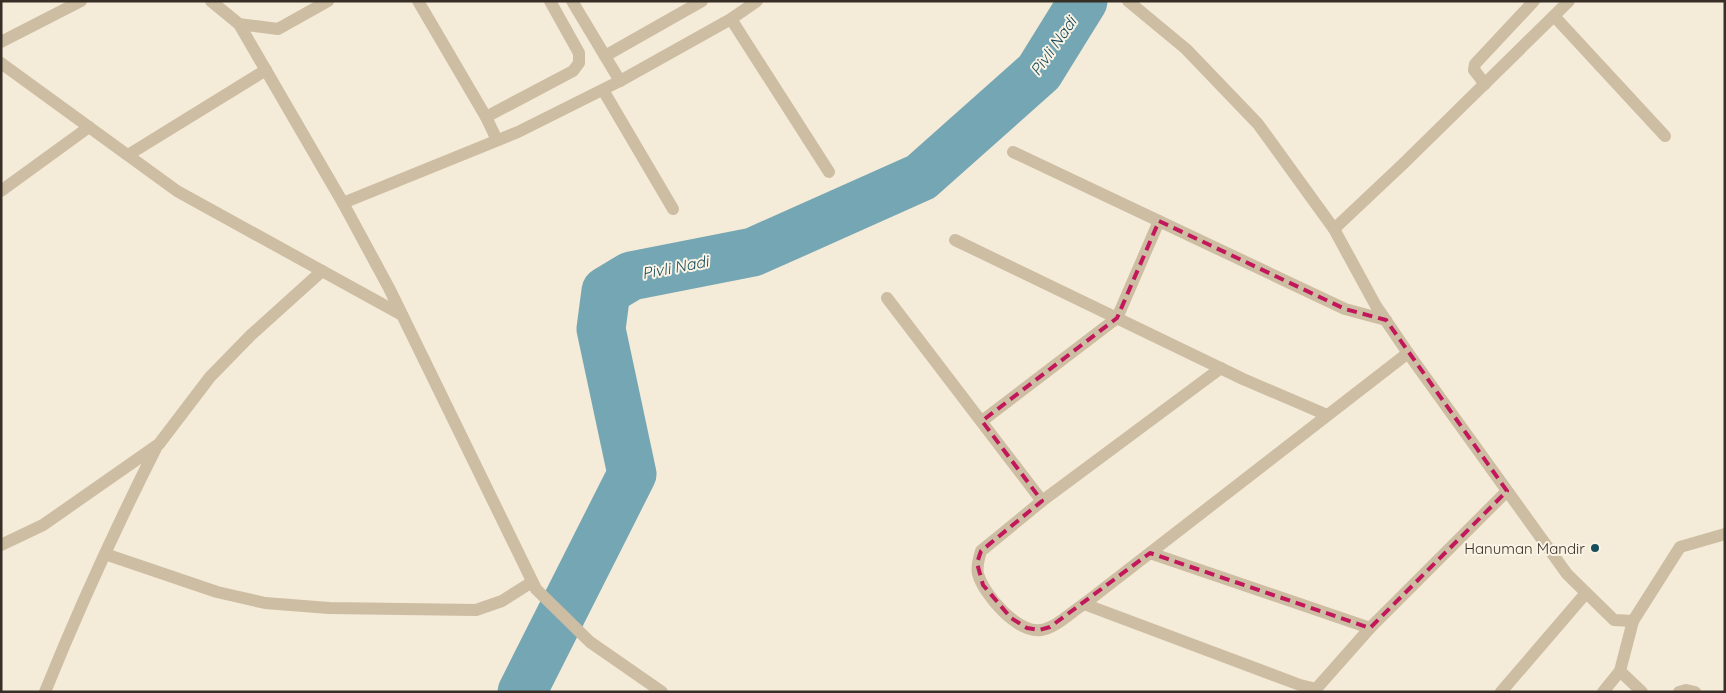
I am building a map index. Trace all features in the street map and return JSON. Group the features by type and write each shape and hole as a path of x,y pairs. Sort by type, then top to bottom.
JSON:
{"street":[{"path":"1,42 81,1"},
{"path":"211,1 239,24 343,203 402,315 534,586 590,642 662,692"},
{"path":"418,1 498,140"},
{"path":"486,117 573,71 579,63 579,53 550,1"},
{"path":"572,1 620,81"},
{"path":"605,56 702,1"},
{"path":"343,203 498,140 603,90 731,19 757,1"},
{"path":"1485,84 1474,70 1475,64 1534,1"},
{"path":"1334,229 1569,1"},
{"path":"1130,2 1186,49 1258,124 1334,229 1386,320 1408,353 1567,574 1614,620 1633,621"},
{"path":"239,24 278,29 321,3"},
{"path":"1554,16 1665,136"},
{"path":"731,19 829,172"},
{"path":"1,63 178,191 402,315"},
{"path":"128,155 266,70"},
{"path":"603,90 674,209"},
{"path":"1,191 89,127"},
{"path":"1013,152 1345,309 1386,320"},
{"path":"982,420 1117,318 1159,221"},
{"path":"955,240 1221,368 1327,415"},
{"path":"45,692 80,606 130,499 159,444 210,377 251,335 322,270"},
{"path":"887,298 1042,501"},
{"path":"1221,368 1042,501 981,551 977,563 983,585 1010,618 1027,628 1039,630 1050,628 1084,604 1408,353"},
{"path":"1,545 43,525 159,444"},
{"path":"1084,604 1300,685 1318,690 1370,628 1507,491"},
{"path":"1603,692 1620,671 1633,621 1680,547 1725,534"},
{"path":"1150,552 1370,628"},
{"path":"105,554 217,592 265,602 330,608 476,610 502,602 534,586"},
{"path":"1501,692 1586,593"},
{"path":"1620,671 1642,692"},
{"path":"1679,692 1686,690 1695,692"}],"highlighted area":[{"path":"1159,221 1345,309 1386,320 1507,491 1370,628 1150,553 1050,627 1039,630 1027,628 1011,618 983,585 977,563 981,551 1042,501 982,421 1117,318"}],"waterway":[{"name":"Pivli Nadi","path":"522,692 632,474 601,329 606,291 631,276 753,252 921,177 1039,72 1083,1"}],"place":[{"name":"Hanuman Mandir","path":"1595,548"}]}
